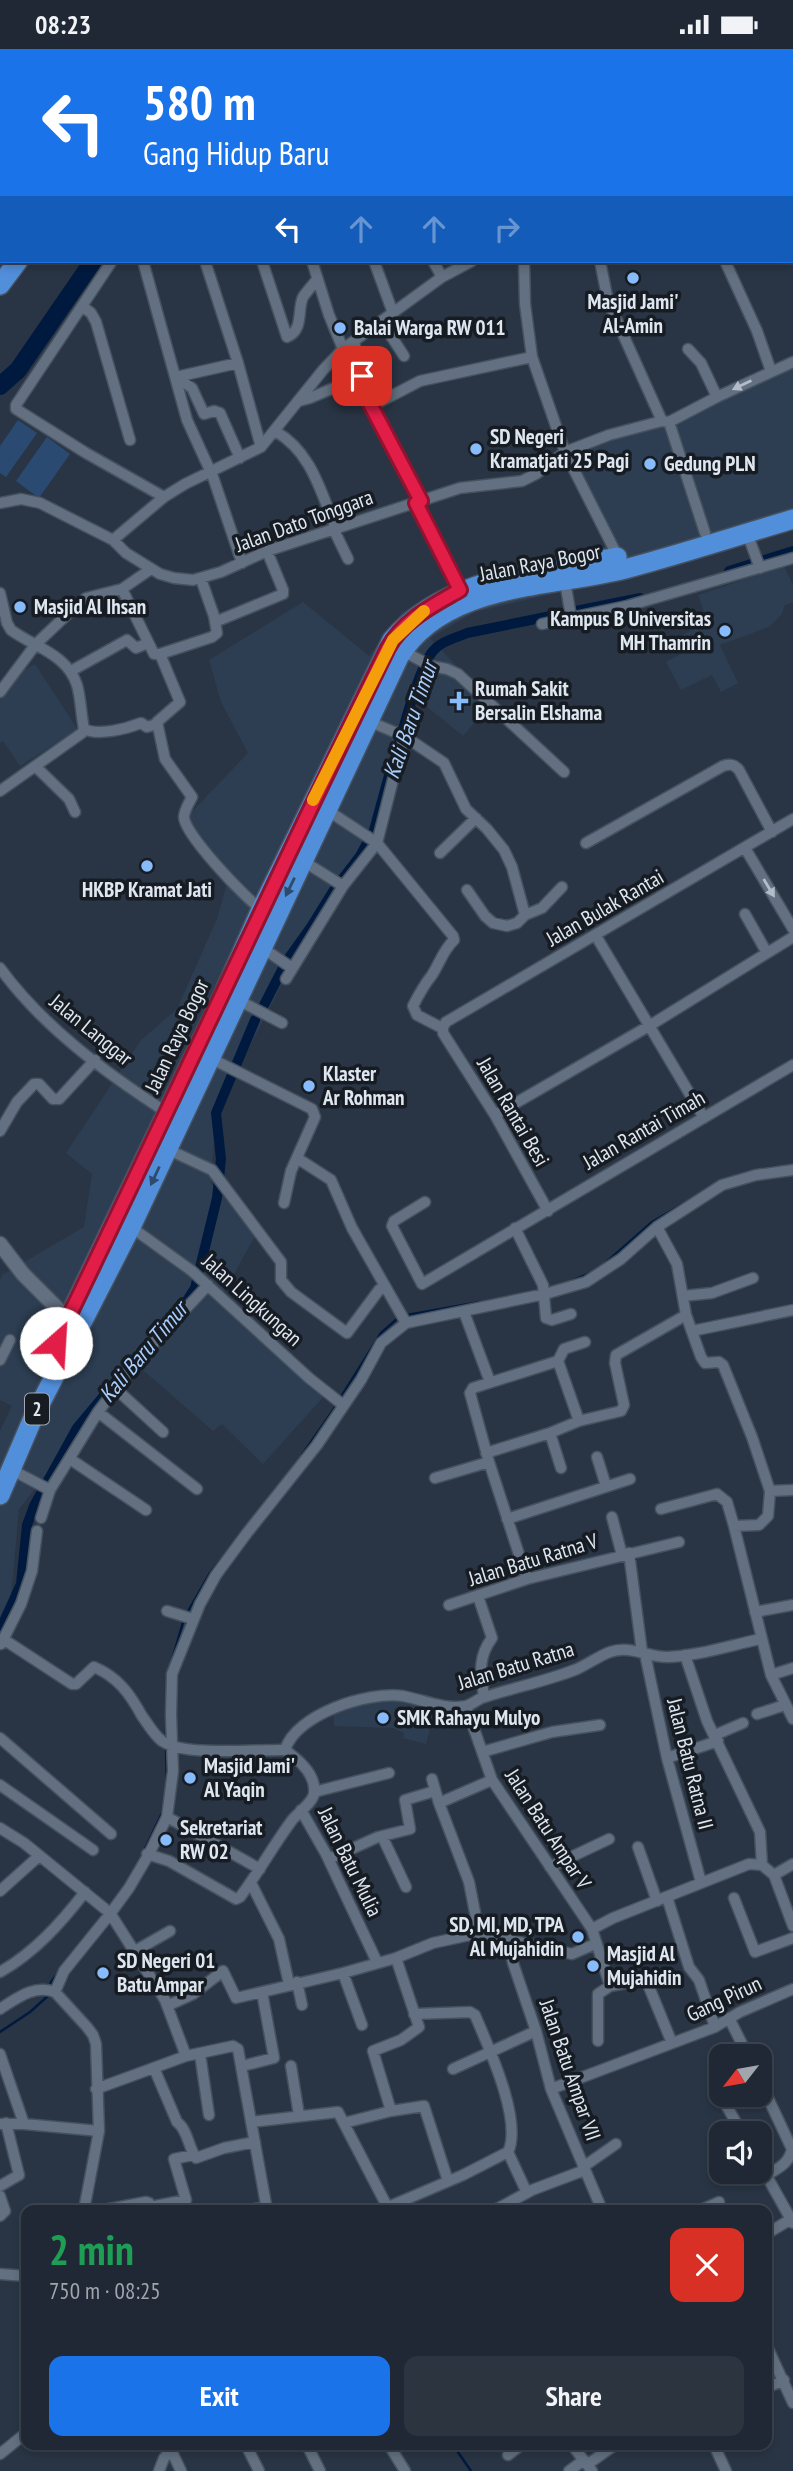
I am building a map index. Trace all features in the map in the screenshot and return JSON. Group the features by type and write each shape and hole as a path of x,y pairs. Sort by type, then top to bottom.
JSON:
{"highway":[{"path":"0,285 16,263"},
{"name":"Jalan Raya Bogor","path":"238,978 261,947 368,721 425,627 463,604 489,596 623,569 754,526 793,505"},
{"name":"Jalan Raya Bogor","path":"73,1323 131,1227 212,1058 261,909 393,640 417,617 460,590 618,557 705,533 793,519"},
{"name":"Jalan Raya Bogor","path":"0,1495 5,1464 73,1323 166,1112 229,1003"}],"street":[{"path":"111,263 16,405 16,409 164,497"},
{"path":"144,263 187,420 211,472 242,563"},
{"path":"206,263 261,447"},
{"path":"263,263 287,337 295,333 303,297 317,279"},
{"path":"313,263 343,349"},
{"path":"375,263 393,313"},
{"path":"434,263 442,277"},
{"path":"113,540 164,497 261,447 343,349 442,277 468,263"},
{"path":"524,263 532,357 565,451 618,557"},
{"path":"600,263 608,301 665,422 705,533"},
{"path":"726,263 757,331 771,371"},
{"path":"82,306 96,322 130,440"},
{"path":"382,323 404,356"},
{"path":"354,342 372,406 460,590"},
{"path":"688,349 701,363 717,397"},
{"path":"372,406 420,381 532,357"},
{"name":"Jalan Dato Tonggara","path":"0,503 32,500 113,540 151,569 174,578 201,579 267,551 460,488 522,481 536,474 565,451 609,435 665,422 793,362"},
{"path":"176,377 237,363"},
{"path":"299,401 362,376"},
{"path":"176,377 192,388 204,414 214,411 220,413 240,458"},
{"path":"275,431 297,446 309,462 348,559"},
{"path":"754,526 758,564"},
{"path":"215,622 283,594 267,551"},
{"path":"542,624 571,613 627,605 758,564 793,558"},
{"path":"0,692 36,644 80,602 122,589 151,569"},
{"path":"122,589 155,655 214,636 217,631 215,622 201,579"},
{"path":"565,581 571,613"},
{"path":"0,593 10,629 59,659 71,671 77,686 83,729 82,733 0,791"},
{"path":"71,671 127,640 136,648 148,643"},
{"path":"83,729 93,734 111,729 125,729 141,723 147,727 180,702 160,654"},
{"path":"409,655 431,666 458,674 564,772"},
{"path":"368,721 400,734 444,763 461,802 487,829 508,857 525,915"},
{"path":"157,722 165,759 192,797 184,815 185,823 198,843 248,899 261,909"},
{"path":"286,979 340,884 372,839 400,734"},
{"path":"586,843 723,766 731,765 739,770 772,832"},
{"path":"35,766 69,799 75,813"},
{"path":"327,810 372,839 454,940 447,946 413,1006 417,1016 443,1030"},
{"path":"440,853 476,818"},
{"name":"Jalan Bulak Rantai","path":"443,1030 446,1022 793,819"},
{"path":"745,848 793,929"},
{"path":"303,862 340,884"},
{"path":"467,890 485,916 498,925 512,925 525,915 542,908 562,887"},
{"path":"745,914 767,953"},
{"path":"596,936 704,1118"},
{"path":"495,1115 649,1026 793,937"},
{"path":"261,947 292,968"},
{"name":"Jalan Langgar","path":"0,968 45,1021 166,1112"},
{"path":"229,1003 282,1023"},
{"name":"Jalan Rantai Besi","path":"443,1030 495,1115 548,1211"},
{"path":"212,1058 312,1109 315,1117 290,1171 284,1203"},
{"path":"0,1131 17,1102 33,1084 39,1084 53,1099 59,1099 95,1061"},
{"name":"Jalan Rantai Timah","path":"425,1202 394,1221 392,1226 422,1284 793,1065"},
{"path":"167,1149 212,1170 281,1262 281,1280 291,1292 347,1333 379,1290 385,1286"},
{"path":"297,1158 331,1180 352,1228 406,1323"},
{"path":"51,1991 110,1914 148,1854 167,1817 171,1794 168,1744 172,1674 188,1618 216,1575 317,1445 340,1403 361,1380 381,1343 406,1323 464,1312 586,1282 621,1259 657,1227 722,1185 756,1175 793,1170"},
{"name":"Jalan Lingkungan","path":"131,1227 195,1273 340,1403"},
{"path":"657,1227 677,1264 687,1315 705,1363 719,1362 723,1365 770,1491 768,1516 765,1521 754,1526 734,1526"},
{"path":"515,1228 545,1290 546,1318 549,1321 571,1314"},
{"path":"0,1244 23,1274 73,1323"},
{"path":"683,1296 712,1293 753,1278"},
{"path":"41,1518 45,1487 70,1459 98,1412 136,1362 207,1284"},
{"path":"692,1331 793,1310"},
{"path":"464,1312 490,1383"},
{"path":"435,1478 579,1421 623,1409 615,1359 638,1342 687,1315"},
{"path":"0,1360 10,1340"},
{"path":"527,1579 487,1457 470,1393 473,1388 558,1361 564,1349 585,1342"},
{"path":"558,1361 579,1421"},
{"path":"116,1389 163,1432"},
{"path":"98,1412 197,1489"},
{"path":"550,1433 561,1468"},
{"path":"597,1457 606,1486"},
{"path":"70,1459 146,1510"},
{"path":"5,1464 45,1487"},
{"path":"508,1519 630,1479"},
{"path":"770,1491 793,1490"},
{"path":"661,1509 717,1494 727,1502 771,1675 793,1719"},
{"path":"612,1517 625,1554"},
{"path":"37,1531 32,1571 21,1604 1,1642 72,1683 76,1684 94,1667 117,1679 168,1744 203,1751 285,1749"},
{"name":"Jalan Batu Ratna V","path":"449,1605 527,1579 680,1542"},
{"name":"Jalan Batu Ratna V","path":"625,1554 644,1653"},
{"path":"478,1596 492,1638 484,1649 480,1665 484,1697"},
{"path":"755,1612 793,1605"},
{"path":"167,1611 188,1618"},
{"name":"Jalan Batu Ratna","path":"285,1749 288,1738 299,1729 340,1704 354,1700 401,1696 436,1705 466,1706 484,1697 537,1684 580,1668 610,1652 626,1649 665,1657 761,1639"},
{"name":"Jalan Batu Ratna II","path":"644,1653 667,1758 701,1882"},
{"path":"685,1654 703,1713 760,1832 762,1865"},
{"path":"771,1675 793,1668"},
{"path":"757,1714 785,1705"},
{"name":"Jalan Batu Ampar V","path":"466,1706 492,1780 592,1930 610,1986"},
{"path":"667,1758 716,1738 743,1723"},
{"path":"482,1752 552,1733 600,1725"},
{"path":"0,1738 111,1834"},
{"name":"Jalan Batu Mulia","path":"285,1749 300,1761 309,1774 314,1792 311,1800 301,1810 329,1859 377,1962"},
{"path":"314,1792 389,1773"},
{"path":"432,1779 469,1882 479,1933"},
{"path":"439,1803 492,1780"},
{"path":"0,1785 93,1850"},
{"path":"329,1859 382,1836 410,1829 405,1800 435,1791"},
{"path":"148,1854 169,1861 236,1899 240,1898 301,1810"},
{"path":"167,1817 260,1869"},
{"path":"81,1841 94,1821"},
{"path":"0,1828 110,1914 167,2006 186,2056"},
{"path":"382,1836 406,1887"},
{"path":"550,1867 609,1839"},
{"path":"638,1847 689,1967 699,1980 715,2027"},
{"path":"0,1891 39,1856"},
{"path":"592,1930 613,1918 750,1864 762,1865 774,1875 793,1926"},
{"path":"774,1875 793,1864"},
{"path":"251,1883 279,1939 302,2005"},
{"path":"0,1972 18,1962 44,1939 85,1892"},
{"path":"734,1898 755,1952 793,1938"},
{"path":"135,1951 170,1931"},
{"path":"167,2006 193,1994 223,1971 235,1998 343,1973 396,1958 433,1943 479,1933 572,1954 596,1944"},
{"name":"Jalan Batu Ampar VII","path":"508,1939 551,2089 600,2205"},
{"path":"391,2111 373,2052 418,2029 396,1958"},
{"path":"343,1973 362,2025"},
{"path":"598,2041 598,1994 610,1986 644,1980 672,2043"},
{"path":"0,2009 21,1995 41,1988 51,1991 93,2035 96,2044 99,2131 85,2205"},
{"name":"Gang Pirun","path":"551,2089 715,2027 793,1989"},
{"path":"242,2066 274,2058 262,1992"},
{"path":"397,2205 508,2152 511,2145 508,2106 492,2053 475,2015 470,2011 414,2014"},
{"path":"729,2018 742,2044"},
{"path":"453,2069 536,2031"},
{"path":"96,2089 186,2056 233,2046 240,2054 266,2205"},
{"path":"200,2053 209,2115"},
{"path":"0,2054 24,2124"},
{"path":"291,2066 299,2115"},
{"path":"154,2068 177,2122 183,2127 193,2155"},
{"path":"344,2123 424,2106 448,2181"},
{"path":"772,2106 792,2149 785,2164 772,2172"},
{"path":"251,2122 338,2112 386,2205"},
{"path":"0,2186 19,2175 3,2124 99,2131"},
{"path":"166,2205 186,2200 174,2159 193,2155 199,2158 224,2148 255,2142"},
{"path":"504,2205 584,2169 616,2144"},
{"path":"508,2152 527,2193"},
{"path":"771,2184 792,2221 772,2231"},
{"path":"0,2196 5,2211 0,2216"},
{"path":"130,2205 146,2202 148,2205"},
{"path":"712,2205 719,2202"},
{"path":"0,2274 21,2276"},
{"path":"772,2356 793,2403"},
{"path":"772,2385 784,2380"},
{"path":"0,2454 21,2437"},
{"path":"159,2471 164,2458 171,2450"},
{"path":"175,2450 181,2471"},
{"path":"248,2450 259,2471"},
{"path":"310,2450 320,2471"},
{"path":"392,2450 405,2471"},
{"path":"508,2455 514,2450"},
{"path":"576,2450 588,2465"},
{"path":"569,2471 588,2465 608,2450"},
{"path":"716,2450 726,2471"}],"shaded area":[{"path":"793,358 793,528 691,561 475,612 430,638 491,703 463,736 415,697 372,835 334,881 216,1113 211,1183 256,1234 222,1296 325,1395 263,1464 222,1424 213,1431 135,1363 19,1509 10,1607 0,1625 0,1431 12,1406 0,1400 0,1281 2,1275 84,1227 92,1174 66,1153 141,1040 177,1009 217,919 228,880 186,818 248,753 221,702 209,660 303,602 369,656 402,612 455,581 606,547 566,451 668,415"},
{"path":"18,420 37,433 6,477 0,473 0,446"},
{"path":"47,437 70,454 39,498 16,481"},
{"name":"Kampus B Universitas MH Thamrin","path":"784,566 793,585 793,602 784,606 782,614 769,627 720,645 738,683 721,692 712,675 681,690 666,662 688,650 681,636 707,621 698,595"},
{"path":"35,664 78,730 20,766 3,741 0,743 0,695 16,675"},
{"name":"SMK Rahayu Mulyo","path":"402,1699 436,1706 426,1744 403,1738 404,1733 393,1728 334,1726 334,1710 350,1710 350,1702"}],"waterway":[{"path":"0,386 18,370 92,263"},
{"name":"Kali Baru Timur","path":"729,571 793,551"},
{"name":"Kali Baru Timur","path":"399,743 423,669 433,651 440,645 467,633 640,598"},
{"name":"Kali Baru Timur","path":"264,1005 286,962 360,856 374,830 391,768"},
{"name":"Kali Baru Timur","path":"183,1307 195,1288 217,1198 221,1159 216,1113 255,1020"},
{"path":"755,1170 776,1167"},
{"path":"725,1179 748,1172"},
{"path":"602,1266 652,1222 695,1197"},
{"path":"571,1281 591,1273"},
{"path":"407,1315 480,1302"},
{"path":"341,1397 381,1333 398,1318"},
{"name":"Kali Baru Timur","path":"0,1630 21,1584 27,1525 34,1506 77,1428 118,1379"},
{"path":"302,1455 338,1403"},
{"path":"187,1613 210,1573 221,1560"},
{"path":"172,1660 184,1619"},
{"path":"166,1740 167,1683"},
{"path":"166,1746 167,1782"},
{"path":"144,1851 162,1813 164,1802"},
{"path":"50,1989 51,1982 58,1973"},
{"path":"0,2032 30,2012 49,1995"},
{"path":"456,2450 471,2471"}],"slow traffic":[{"path":"313,800 393,640 424,611"}],"place":[{"name":"Masjid Jami' Al-Amin","path":"633,278"},
{"name":"Balai Warga RW 011","path":"340,328"},
{"name":"SD Negeri Kramatjati 25 Pagi","path":"476,449"},
{"name":"Gedung PLN","path":"650,464"},
{"name":"Masjid Al Ihsan","path":"20,607"},
{"name":"Kampus B Universitas MH Thamrin","path":"725,631"},
{"name":"Rumah Sakit Bersalin Elshama","path":"459,701"},
{"name":"HKBP Kramat Jati","path":"147,866"},
{"name":"Klaster Ar Rohman","path":"309,1086"},
{"name":"SMK Rahayu Mulyo","path":"383,1718"},
{"name":"Masjid Jami' Al Yaqin","path":"190,1778"},
{"name":"Sekretariat RW 02","path":"166,1840"},
{"name":"SD, MI, MD, TPA Al Mujahidin","path":"578,1937"},
{"name":"Masjid Al Mujahidin","path":"593,1966"},
{"name":"SD Negeri 01 Batu Ampar","path":"103,1973"}],"route":[{"path":"56,1343 220,1002 320,785 388,648 400,631 417,617 460,590 416,503 421,501 369,402 362,376"}]}
